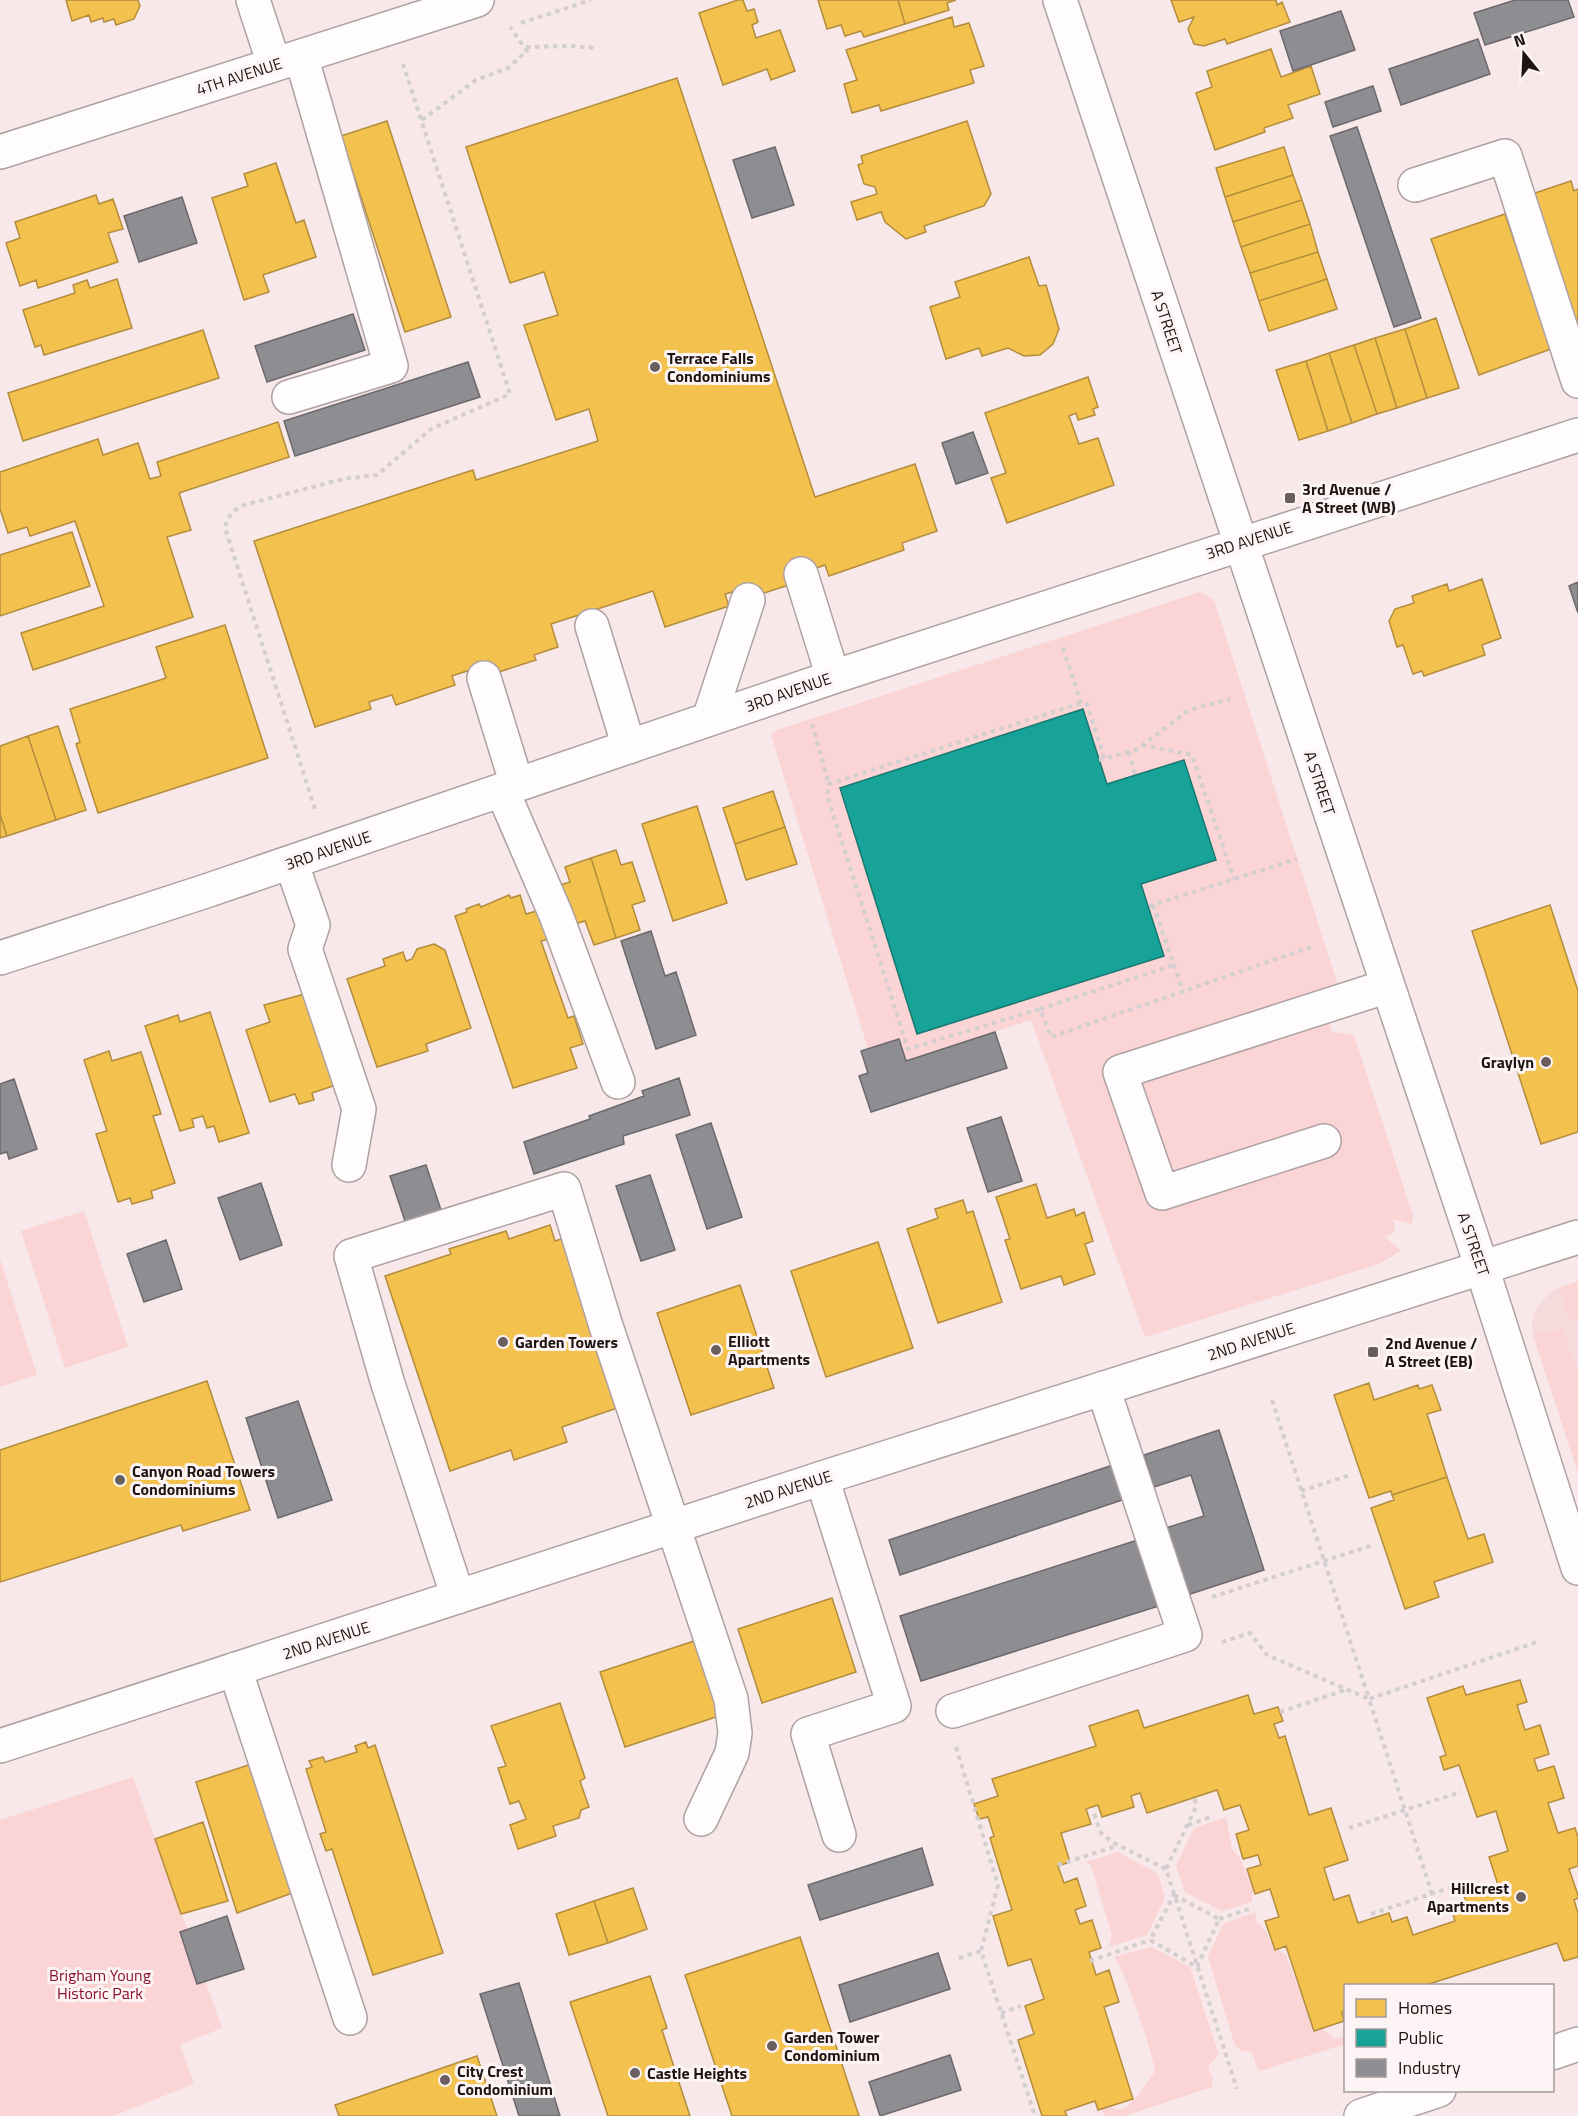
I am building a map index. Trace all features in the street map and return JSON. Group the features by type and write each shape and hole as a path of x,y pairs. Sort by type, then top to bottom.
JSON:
{"street":[{"path":"253,0 288,60 391,366 289,397"},
{"name":"4TH AVENUE","path":"0,152 477,0"},
{"name":"A STREET","path":"1060,0 1482,1268 1578,1568"},
{"path":"1414,185 1504,156 1578,381"},
{"name":"3RD AVENUE","path":"0,958 291,862 833,677 1578,435"},
{"path":"801,574 833,677"},
{"path":"709,719 748,600"},
{"path":"592,627 629,747"},
{"path":"484,678 509,787 618,1082"},
{"path":"291,862 313,925 305,949 359,1109 349,1165"},
{"path":"1324,1141 1162,1193 1120,1072 1388,986"},
{"path":"458,1597 388,1384 351,1256 564,1189 606,1326 731,1699 735,1732 732,1753 701,1820"},
{"name":"2ND AVENUE","path":"0,1746 822,1478 1578,1237"},
{"path":"953,1725 1185,1635 1103,1388"},
{"path":"822,1478 894,1706 808,1734 839,1835"},
{"path":"235,1669 350,2018"},
{"path":"1554,2052 1578,2044"},
{"path":"1361,2116 1435,2092"}],"path":[{"path":"521,23 591,0"},
{"path":"510,27 513,34 526,47 572,45 595,48"},
{"path":"422,120 476,80 516,63 527,51 526,47"},
{"path":"315,809 225,528 231,514 243,505 343,479 377,475 431,429 510,394 403,64"},
{"path":"1063,648 1081,703"},
{"path":"829,784 1081,703 1087,704 1101,759 1129,752 1142,745 1189,710 1230,699"},
{"path":"811,720 829,784 828,795 908,1049 1174,965"},
{"path":"1142,745 1192,755 1234,879"},
{"path":"1129,752 1135,775"},
{"path":"1183,991 1151,906 1297,859"},
{"path":"1040,1009 1051,1037 1311,946"},
{"path":"1272,1400 1432,1894"},
{"path":"1301,1491 1350,1475"},
{"path":"1202,1600 1373,1545"},
{"path":"1216,1643 1250,1633 1267,1655 1370,1700 1537,1642"},
{"path":"1281,1712 1346,1690"},
{"path":"953,1725 998,1885 981,1951 1035,2116"},
{"path":"1349,1828 1461,1791"},
{"path":"1195,1799 1196,1807 1166,1869 1237,2089"},
{"path":"1094,1814 1101,1833 1118,1846 1166,1869"},
{"path":"1187,1825 1214,1816"},
{"path":"1058,1865 1118,1846"},
{"path":"1371,1914 1473,1880"},
{"path":"1174,1895 1219,1919 1252,1908"},
{"path":"1090,1960 1150,1940 1174,1895"},
{"path":"1197,1967 1219,1919"},
{"path":"1150,1940 1197,1967"},
{"path":"959,1958 981,1951"},
{"path":"1001,2013 1021,2006"}],"shaded area":[{"path":"1578,1281 1578,1473 1533,1335 1532,1322 1535,1310 1551,1291"}],"green space":[{"path":"1200,592 1214,600 1338,985 1319,991 1332,1032 1354,1035 1413,1216 1412,1224 1393,1219 1395,1232 1385,1237 1401,1251 1379,1264 1145,1337 1031,1020 906,1061 899,1039 868,1049 771,735 777,730"},
{"path":"84,1211 128,1347 65,1368 21,1231"},
{"path":"0,1259 37,1375 0,1387"},
{"path":"1578,1281 1578,1317 1569,1320 1560,1287"},
{"path":"1563,1329 1578,1374 1578,1473 1533,1335"},
{"name":"Brigham Young Historic Park","path":"133,1777 222,2028 180,2045 194,2084 113,2116 0,2116 0,1820"},
{"path":"1226,1817 1232,1849 1239,1857 1253,1888 1252,1902 1222,1911 1185,1892 1176,1866 1194,1828"},
{"path":"1119,1852 1158,1874 1165,1898 1147,1935 1109,1947 1112,1935 1091,1866 1086,1862"},
{"path":"1255,1912 1257,1922 1267,1933 1272,1946 1286,1955 1296,1982 1302,1989 1318,2025 1335,2039 1344,2036 1344,2044 1261,2071 1257,2068 1252,2052 1242,2051 1235,2046 1208,1957 1223,1924"},
{"path":"1152,1947 1190,1967 1218,2052 1218,2056 1208,2066 1213,2080 1212,2087 1125,2116 1104,2116 1101,2107 1108,2106 1118,2110 1126,2107 1138,2096 1155,2071 1138,2011 1114,1957"}],"building: Homes":[{"path":"66,0 138,0 140,6 134,19 116,25 114,19 104,22 103,18 91,22 89,15 72,21"},
{"path":"743,0 747,11 754,9 758,22 752,25 756,38 780,30 795,71 771,80 767,69 723,85 699,13"},
{"path":"818,0 898,0 905,24 864,37 861,31 845,36 841,25 827,29"},
{"path":"898,0 956,0 947,3 949,10 905,24"},
{"path":"1171,0 1276,0 1277,5 1282,2 1290,22 1227,44 1225,39 1204,46 1194,44 1188,29 1194,17 1179,22"},
{"path":"952,17 954,27 969,23 984,66 970,70 974,83 881,111 879,105 852,113 844,84 857,80 846,50"},
{"path":"1271,49 1281,77 1311,66 1320,94 1288,105 1293,118 1264,128 1265,132 1215,150 1196,93 1212,87 1207,71"},
{"name":"Terrace Falls Condominiums","path":"677,78 815,497 915,464 937,531 902,543 904,550 829,576 825,565 793,576 795,583 743,600 740,590 725,594 729,606 665,627 653,591 551,624 558,647 534,655 536,660 477,679 473,669 452,676 455,685 396,705 392,695 369,702 371,709 315,727 254,541 473,470 476,480 598,441 589,409 556,420 524,325 558,315 544,272 510,283 466,147"},
{"path":"387,121 451,317 405,332 341,136"},
{"path":"967,121 991,194 984,206 924,226 926,232 906,239 885,222 881,212 857,220 851,202 877,194 875,187 864,184 858,165 863,163 861,156"},
{"path":"1284,147 1293,175 1225,197 1216,168"},
{"path":"276,163 296,223 304,220 316,257 263,275 269,292 244,300 212,198 248,186 244,174"},
{"path":"1293,175 1302,200 1233,222 1225,197"},
{"path":"1571,181 1574,191 1578,189 1578,331 1532,194"},
{"path":"96,195 99,204 113,199 123,229 108,233 118,262 38,288 36,280 20,286 6,243 20,238 15,222"},
{"path":"1302,200 1310,224 1241,247 1233,222"},
{"path":"1505,214 1551,349 1479,375 1431,239"},
{"path":"1310,224 1318,252 1250,273 1241,247"},
{"path":"1318,252 1327,279 1259,301 1250,273"},
{"path":"1029,257 1039,286 1046,285 1059,329 1053,344 1040,355 1024,356 1008,348 982,356 979,348 946,359 930,307 960,297 955,282"},
{"path":"117,279 132,328 44,355 41,345 35,347 23,310 75,293 73,285 87,280 90,288"},
{"path":"1327,279 1337,309 1269,331 1259,301"},
{"path":"1436,318 1459,388 1427,398 1405,329"},
{"path":"1405,329 1427,398 1397,408 1375,338"},
{"path":"203,330 219,378 23,441 8,393"},
{"path":"1375,338 1397,408 1377,414 1354,345"},
{"path":"1354,345 1377,414 1352,423 1329,353"},
{"path":"1329,353 1352,423 1328,431 1306,361"},
{"path":"1306,361 1328,431 1299,440 1276,370"},
{"path":"1088,377 1098,407 1093,409 1095,415 1078,420 1076,413 1069,416 1079,444 1098,438 1114,485 1007,523 991,478 1006,473 985,413"},
{"path":"278,422 289,457 179,493 191,530 167,537 193,617 33,670 21,633 104,606 75,521 30,536 27,527 8,533 0,509 0,472 98,439 103,455 138,443 150,479 161,476 157,462"},
{"path":"72,532 90,586 0,616 0,555"},
{"path":"1482,579 1501,638 1482,645 1485,655 1424,676 1422,671 1413,674 1403,645 1397,647 1389,621 1395,609 1414,603 1412,596 1447,584 1449,591"},
{"path":"225,625 268,758 98,813 76,744 80,742 70,709 166,678 156,647"},
{"path":"58,726 86,810 56,820 28,736"},
{"path":"28,736 56,820 7,836 0,814 0,746"},
{"path":"773,791 785,827 735,844 723,808"},
{"path":"697,806 727,903 673,921 642,824"},
{"path":"0,814 7,836 0,838"},
{"path":"785,827 797,864 746,880 735,844"},
{"path":"616,850 621,865 632,862 645,901 632,905 640,930 616,938 591,858"},
{"path":"591,858 616,938 594,945 585,921 571,925 557,886 570,882 565,867"},
{"path":"509,895 511,898 520,895 526,914 540,910 549,939 541,941 568,1018 574,1016 583,1044 570,1048 577,1068 513,1088 455,916 467,912 466,909 479,904 481,907"},
{"name":"Graylyn","path":"1550,905 1578,991 1578,1132 1541,1144 1472,931"},
{"path":"434,944 445,950 471,1028 426,1044 428,1051 377,1067 347,979 385,966 383,959 403,952 406,961 412,959 417,949"},
{"path":"312,992 342,1083 312,1093 314,1100 299,1104 295,1094 270,1102 246,1030 270,1022 264,1005"},
{"path":"210,1012 249,1133 219,1142 214,1126 207,1128 203,1116 192,1119 194,1127 180,1131 145,1026 178,1015 180,1022"},
{"path":"109,1051 112,1061 141,1052 161,1114 153,1116 175,1183 151,1191 153,1198 132,1204 130,1198 118,1202 96,1134 107,1131 84,1060"},
{"path":"1036,1184 1047,1218 1074,1209 1076,1216 1084,1212 1093,1241 1085,1244 1095,1274 1064,1285 1061,1276 1021,1289 1005,1240 1010,1239 996,1197"},
{"path":"963,1200 967,1213 973,1211 1002,1302 938,1323 907,1229 938,1218 935,1209"},
{"name":"Garden Towers","path":"550,1225 555,1241 564,1238 620,1407 562,1427 567,1442 514,1460 511,1450 450,1471 385,1276 451,1254 449,1249 506,1231 509,1239"},
{"path":"878,1242 913,1348 826,1377 791,1271"},
{"name":"Elliott Apartments","path":"740,1285 774,1388 691,1415 657,1313"},
{"name":"Canyon Road Towers Condominiums","path":"207,1381 250,1510 183,1531 181,1525 0,1582 0,1450"},
{"path":"1369,1383 1374,1400 1418,1385 1419,1389 1432,1385 1441,1410 1427,1414 1447,1477 1392,1495 1391,1491 1369,1498 1334,1395"},
{"path":"1447,1477 1468,1539 1484,1534 1493,1562 1434,1582 1439,1597 1405,1609 1371,1508 1394,1500 1392,1495"},
{"path":"832,1598 856,1672 762,1703 738,1629"},
{"path":"694,1641 719,1716 625,1747 600,1672"},
{"name":"Hillcrest Apartments","path":"1520,1680 1527,1702 1517,1705 1525,1730 1540,1725 1549,1754 1534,1759 1538,1771 1554,1766 1564,1798 1548,1803 1558,1833 1575,1828 1578,1837 1578,1866 1569,1869 1578,1895 1578,1898 1574,1900 1578,1913 1578,1957 1564,1961 1557,1943 1429,1984 1344,1984 1344,2012 1342,2012 1344,2021 1314,2031 1286,1946 1275,1950 1265,1921 1279,1917 1270,1889 1255,1894 1247,1869 1261,1865 1258,1855 1243,1859 1236,1834 1249,1830 1240,1805 1224,1810 1217,1790 1147,1813 1140,1793 1131,1796 1134,1807 1102,1817 1098,1805 1086,1809 1091,1824 1061,1833 1070,1862 1058,1866 1064,1883 1077,1878 1086,1906 1075,1910 1080,1924 1092,1920 1101,1948 1089,1952 1096,1975 1109,1970 1119,2002 1104,2007 1133,2099 1098,2110 1095,2101 1065,2111 1067,2116 1042,2116 1018,2040 1034,2034 1025,2006 1044,1999 1031,1959 1008,1966 993,1916 1012,1910 990,1838 994,1836 988,1817 979,1819 974,1804 998,1796 992,1779 1096,1746 1089,1726 1138,1710 1144,1728 1248,1695 1254,1714 1278,1707 1283,1721 1274,1724 1279,1738 1285,1736 1309,1815 1331,1808 1348,1860 1324,1868 1334,1900 1349,1895 1358,1923 1389,1913 1392,1922 1407,1917 1413,1935 1455,1921 1452,1911 1467,1906 1464,1896 1498,1885 1489,1857 1508,1851 1496,1811 1477,1817 1459,1765 1444,1770 1440,1757 1446,1755 1427,1698 1463,1686 1466,1695"},
{"path":"560,1703 585,1778 580,1781 589,1807 581,1810 579,1818 553,1826 556,1836 518,1849 510,1825 526,1819 519,1801 510,1804 498,1768 506,1766 491,1726"},
{"path":"366,1742 368,1748 375,1745 443,1953 373,1975 332,1849 326,1851 320,1834 326,1832 306,1769 312,1767 309,1761 323,1757 325,1762 357,1752 355,1746"},
{"path":"255,1763 295,1892 237,1913 196,1782"},
{"path":"203,1822 228,1901 181,1914 155,1839"},
{"path":"633,1888 647,1929 608,1943 594,1901"},
{"path":"594,1901 608,1943 569,1955 556,1914"},
{"name":"Garden Tower Condominium","path":"800,1937 859,2116 732,2116 685,1975"},
{"name":"Castle Heights","path":"650,1976 667,2028 662,2030 690,2116 608,2116 570,2002"},
{"name":"City Crest Condominium","path":"477,2056 497,2116 339,2116 335,2105"}],"building: Public":[{"path":"1083,709 1107,784 1184,760 1216,860 1141,884 1164,956 917,1034 840,788"}],"building: Industry":[{"path":"1515,0 1568,0 1574,17 1485,45 1474,13"},
{"path":"1341,11 1355,50 1293,71 1280,31"},
{"path":"1478,39 1490,74 1401,105 1389,69"},
{"path":"1373,86 1381,111 1333,127 1325,102"},
{"path":"1357,127 1421,318 1394,327 1330,136"},
{"path":"775,147 794,205 752,218 733,160"},
{"path":"182,197 197,243 139,262 124,216"},
{"path":"353,314 365,350 267,382 255,346"},
{"path":"468,362 480,397 295,456 284,421"},
{"path":"973,432 988,473 956,484 942,443"},
{"path":"1578,582 1578,613 1569,586"},
{"path":"651,931 665,976 676,972 696,1035 656,1049 621,941"},
{"path":"995,1032 1007,1068 871,1112 859,1076 868,1073 861,1051 899,1039 906,1061"},
{"path":"679,1078 690,1115 623,1136 624,1144 534,1174 524,1142 590,1119 589,1116 644,1096 642,1091"},
{"path":"14,1079 37,1149 9,1159 7,1152 0,1154 0,1084"},
{"path":"1001,1117 1022,1181 988,1192 967,1128"},
{"path":"711,1123 742,1217 707,1229 676,1135"},
{"path":"426,1165 442,1213 406,1224 390,1176"},
{"path":"650,1175 675,1250 641,1261 616,1186"},
{"path":"261,1183 282,1245 240,1260 218,1198"},
{"path":"166,1240 182,1289 144,1302 127,1254"},
{"path":"298,1401 332,1500 278,1518 246,1418"},
{"path":"1219,1430 1264,1570 1187,1595 1166,1528 1204,1516 1191,1475 1154,1487 1144,1455"},
{"path":"1116,1464 1128,1498 900,1575 889,1540"},
{"path":"1144,1538 1165,1604 921,1681 900,1616"},
{"path":"922,1848 933,1885 820,1920 808,1885"},
{"path":"227,1916 244,1969 197,1984 180,1932"},
{"path":"938,1953 950,1989 850,2022 839,1985"},
{"path":"519,1983 560,2116 519,2116 480,1994"},
{"path":"950,2055 961,2090 880,2116 869,2082"}],"place":[{"name":"Terrace Falls Condominiums","path":"655,367"},
{"name":"3rd Avenue / A Street (WB)","path":"1290,498"},
{"name":"Graylyn","path":"1546,1062"},
{"name":"Garden Towers","path":"503,1342"},
{"name":"Elliott Apartments","path":"716,1350"},
{"name":"2nd Avenue / A Street (EB)","path":"1373,1352"},
{"name":"Canyon Road Towers Condominiums","path":"120,1480"},
{"name":"Hillcrest Apartments","path":"1521,1897"},
{"name":"Garden Tower Condominium","path":"772,2046"},
{"name":"Castle Heights","path":"635,2073"},
{"name":"City Crest Condominium","path":"445,2080"}]}
